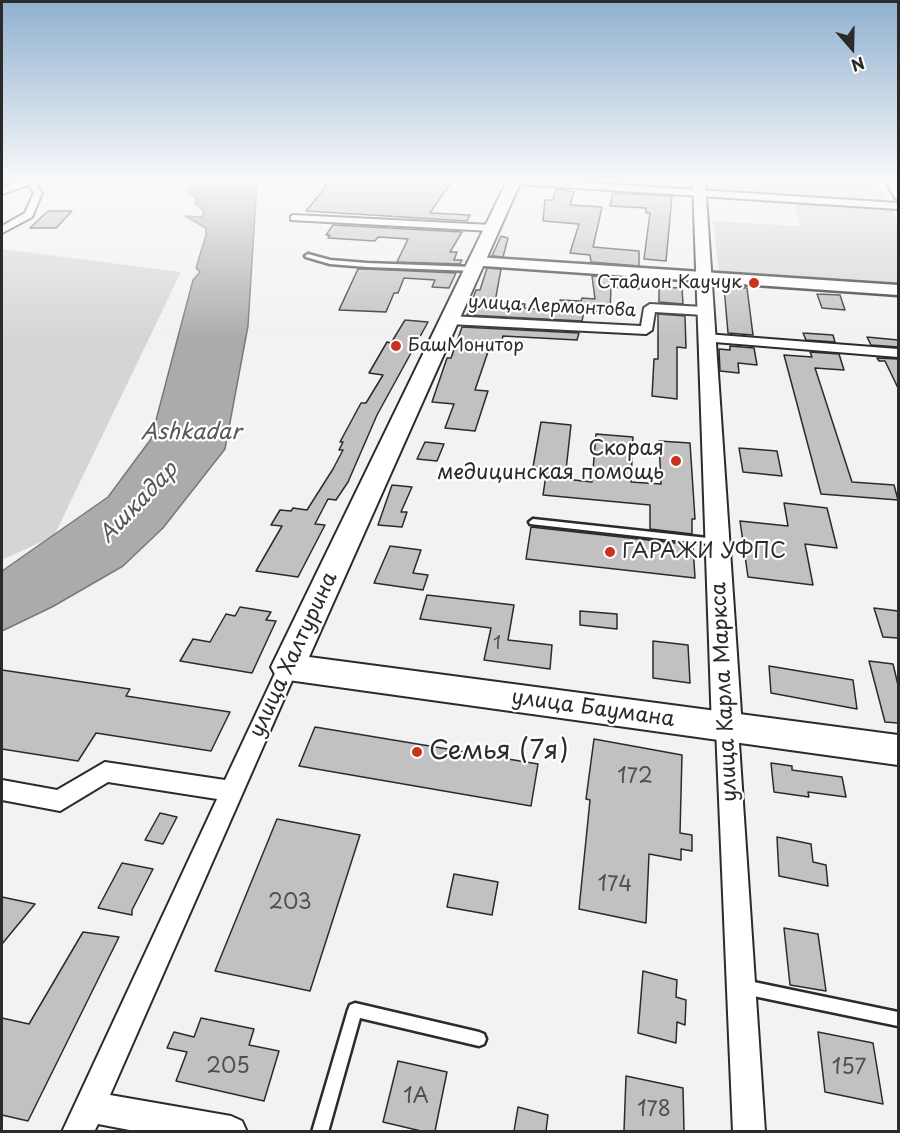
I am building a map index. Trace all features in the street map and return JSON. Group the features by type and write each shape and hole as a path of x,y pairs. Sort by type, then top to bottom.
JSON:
{"main road":[{"name":"улица Халтурина","path":"288,667 489,234"},
{"path":"474,266 898,290"},
{"name":"улица Баумана","path":"288,667 898,750"}],"street":[{"name":"улица Карла Маркса","path":"701,234 749,1131"},
{"name":"улица Лермонтова","path":"449,320 646,330 650,308 704,311"},
{"path":"706,338 898,353"},
{"name":"улица Халтурина","path":"84,1119 288,667"},
{"path":"2,790 60,801 105,772 232,791"},
{"path":"84,1119 231,1131"}],"lane":[{"path":"308,256 330,262 367,265 474,266"},
{"path":"533,522 717,542"},
{"path":"741,987 898,1019"},
{"path":"320,1131 355,1010 479,1038"}],"shaded area":[{"path":"714,234 898,234 898,287 719,274"},
{"path":"2,249 181,272 54,536 2,560"}],"water":[{"name":"Ashkadar","path":"254,234 248,326 225,449 163,528 123,566 52,607 2,631 2,571 108,497 151,439 193,280 200,272 196,268 206,235"}],"building":[{"path":"461,234 450,252 457,252 454,260 462,260 460,264 397,262 408,239 378,237 375,241 328,238 330,235 326,235"},
{"path":"576,234 596,234 593,247 639,251 639,266 591,262 590,255 570,253"},
{"path":"647,234 669,234 666,261 644,259"},
{"path":"501,236 508,238 503,257 492,256"},
{"path":"487,268 501,269 495,302 525,304 524,308 559,311 560,300 595,299 592,276 639,279 639,289 611,287 610,313 584,311 582,321 467,315 476,290 480,290"},
{"path":"358,269 456,273 449,288 432,287 435,280 404,278 398,293 394,293 386,312 339,310"},
{"path":"659,287 682,288 683,304 659,302"},
{"path":"724,287 747,288 753,335 728,333"},
{"path":"817,294 840,295 845,310 822,308"},
{"path":"658,314 685,316 686,348 677,347 677,399 652,396 654,359 658,359"},
{"path":"405,320 428,322 377,415 348,482 336,500 328,499 315,524 325,525 298,577 256,571 282,526 271,525 280,510 291,511 293,508 307,510 333,469 343,450 339,450 343,442 340,442 361,403 366,403 383,375 369,373 387,342 391,343"},
{"path":"462,327 579,333 577,340 503,336 502,340 492,340 475,390 488,391 475,431 445,428 454,404 432,402 447,358 451,358"},
{"path":"803,333 833,335 835,342 806,340"},
{"path":"867,337 898,340 898,347 871,345"},
{"path":"730,346 754,348 757,365 738,363 739,373 720,371 719,349 730,350"},
{"path":"810,352 839,354 844,370 815,368 852,482 894,485 898,500 821,494 784,355 812,357"},
{"path":"877,358 898,359 898,388 885,361 879,361"},
{"path":"541,422 571,425 565,479 592,482 596,434 633,437 631,482 661,484 659,441 690,443 695,519 692,519 692,534 650,529 650,505 543,495 547,468 533,467"},
{"path":"425,442 444,444 437,461 417,459"},
{"path":"739,448 777,451 782,476 743,472"},
{"path":"392,485 412,487 401,512 407,512 402,527 378,525"},
{"path":"784,503 827,508 837,548 805,544 813,585 748,577 740,521 788,526"},
{"name":"ГАРАЖИ УФПС","path":"531,527 693,545 695,578 526,559"},
{"path":"390,546 421,550 413,573 428,575 423,590 374,583"},
{"path":"427,595 514,605 508,640 552,645 550,669 484,660 491,628 420,619"},
{"path":"240,607 271,612 266,620 276,621 252,673 180,661 193,639 210,642 226,614 235,616"},
{"path":"874,608 898,611 898,638 883,637"},
{"path":"580,611 617,614 617,629 580,625"},
{"path":"653,641 688,645 690,683 653,678"},
{"path":"869,661 893,664 898,685 898,723 885,722"},
{"path":"769,666 853,680 857,709 771,693"},
{"path":"2,670 130,689 126,696 230,712 211,751 96,733 78,761 2,749"},
{"path":"315,727 538,764 531,806 299,766"},
{"path":"594,739 682,755 680,833 692,835 692,851 681,849 681,860 649,854 646,923 579,909 590,800 586,799"},
{"path":"771,763 792,766 792,770 842,777 846,797 808,792 809,797 774,792"},
{"path":"160,813 177,817 163,844 145,840"},
{"path":"277,819 360,835 310,991 215,971"},
{"path":"777,837 811,844 813,862 826,865 828,886 779,876"},
{"path":"122,863 153,869 132,910 132,915 98,908"},
{"path":"454,874 498,882 492,915 447,907"},
{"path":"2,897 35,904 2,944"},
{"path":"784,928 818,934 826,991 790,985"},
{"path":"83,932 119,937 28,1121 2,1115 2,1018 29,1024"},
{"path":"643,971 677,980 676,997 686,1000 685,1025 677,1022 676,1043 638,1033"},
{"path":"201,1018 254,1029 249,1045 279,1051 264,1101 176,1081 187,1052 167,1048 174,1032 194,1037"},
{"path":"818,1032 873,1043 883,1104 825,1092"},
{"path":"398,1061 447,1072 435,1131 421,1131 383,1122"},
{"path":"626,1076 683,1088 684,1131 624,1131"},
{"path":"518,1107 548,1115 546,1131 514,1131"}],"place":[{"name":"Стадион Каучук","path":"754,283"},
{"name":"БашМонитор","path":"396,346"},
{"name":"Скорая медицинская помощь","path":"676,461"},
{"name":"ГАРАЖИ УФПС","path":"610,552"},
{"name":"Семья (7я)","path":"417,752"}],"water label":[{"name":"Ашкадар","path":"139,503"}]}
